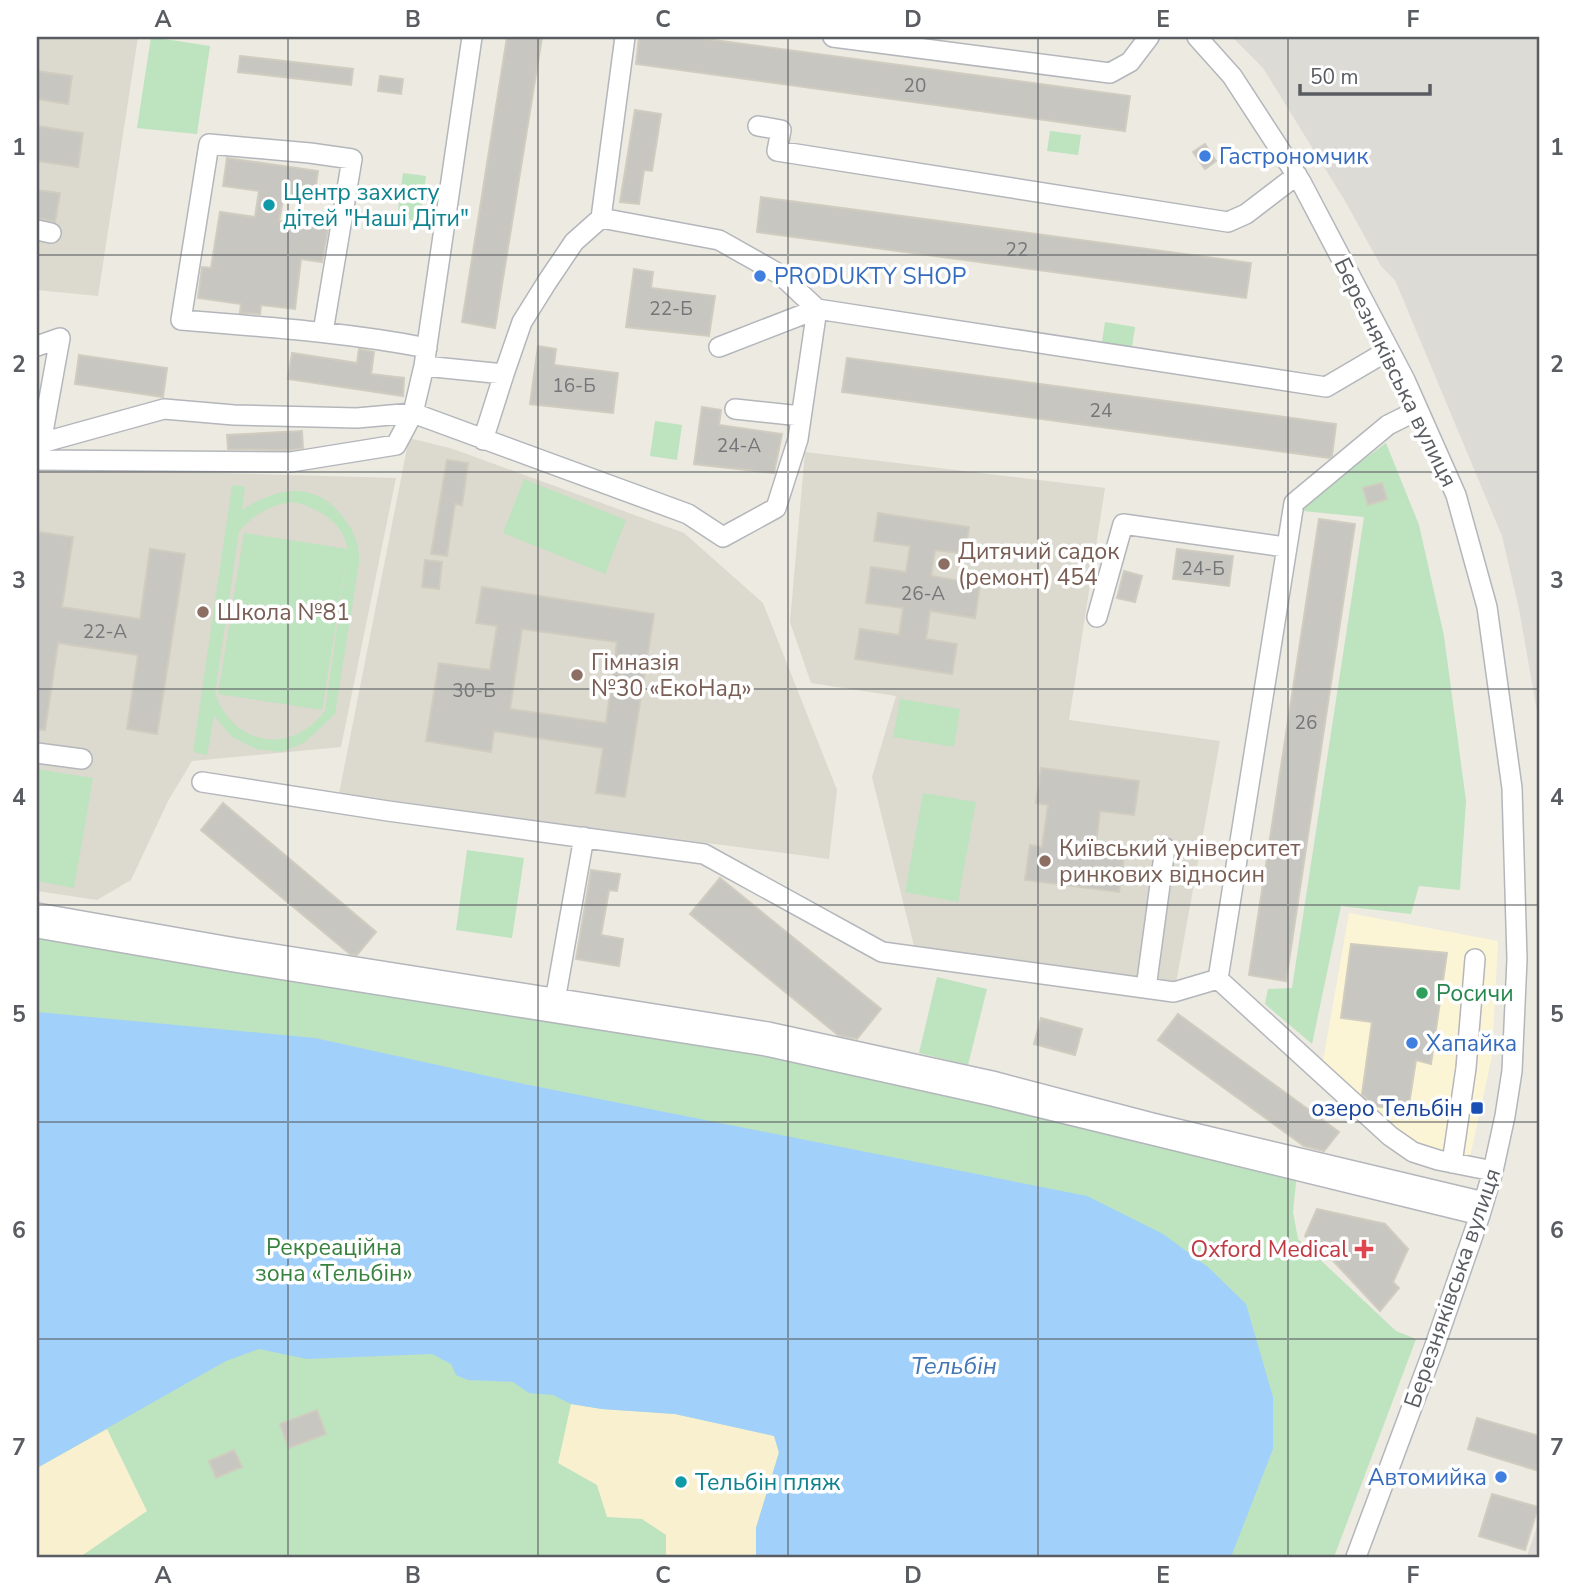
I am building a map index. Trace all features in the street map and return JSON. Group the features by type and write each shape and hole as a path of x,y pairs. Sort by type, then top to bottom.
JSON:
{"street":[{"path":"38,450 291,462 396,445 413,413 425,357 472,37"},
{"path":"483,440 522,322 574,242 601,218 625,37"},
{"path":"833,37 1110,73 1130,62 1149,37"},
{"name":"Березняківська вулиця","path":"1197,37 1232,76 1297,175 1389,350 1456,495 1487,607 1512,788 1517,959 1512,1071 1493,1171 1434,1348 1356,1557"},
{"path":"758,126 781,130 777,151 1228,222 1246,214 1297,175"},
{"path":"323,332 352,159 209,144 181,320 376,338 425,357 503,374"},
{"path":"601,218 719,240 781,275 817,309"},
{"path":"38,450 164,409 234,415 357,418 413,413 688,514 723,537 776,508 797,439 817,309"},
{"path":"719,347 817,309 1326,387 1389,350"},
{"path":"37,346 60,338 38,450"},
{"path":"735,409 801,416"},
{"path":"1218,978 1294,503 1388,425 1418,411"},
{"path":"1097,617 1123,524 1285,547"},
{"path":"37,753 82,759"},
{"path":"202,782 388,811 704,854 882,952 1174,992 1218,978"},
{"path":"554,1006 584,837"},
{"path":"1146,988 1165,848"},
{"path":"37,913 766,1046 1482,1209"},
{"path":"37,928 234,962 554,1006"},
{"path":"1452,1163 1466,1068 1475,960"},
{"path":"1218,978 1390,1136 1413,1152 1493,1171"}],"shaded area":[{"path":"37,37 138,37 98,296 37,290"},
{"path":"1232,37 1539,37 1539,723 1519,609 1502,536 1395,280 1381,266 1345,201 1263,68"},
{"name":"Гімназія №30 «ЕкоНад»","path":"409,438 453,449 684,533 763,603 837,790 829,859 339,794"},
{"path":"805,452 1105,488 1069,720 1220,741 1176,983 914,946 872,777 896,696 811,683 790,622"},
{"name":"Школа №81","path":"37,468 396,478 341,747 192,761 168,801 131,880 97,900 37,891"},
{"path":"1349,913 1498,941 1492,1056 1470,1157 1410,1144 1322,1067"},
{"path":"1539,1522 1539,1557 1527,1557 1528,1553"}],"green space":[{"path":"151,37 210,46 197,134 137,128"},
{"path":"1050,131 1081,135 1078,155 1047,151"},
{"path":"403,173 426,176 420,221 397,218"},
{"path":"1105,322 1135,327 1132,347 1102,342"},
{"path":"655,421 682,425 677,460 650,456"},
{"path":"1386,443 1419,525 1444,636 1466,801 1460,890 1419,886 1411,914 1341,906 1312,1044 1265,1004 1268,989 1292,988 1364,517 1303,511 1306,502"},
{"path":"524,479 626,520 605,574 503,533"},
{"path":"232,485 245,487 242,510 282,492 308,492 320,497 332,505 347,522 356,538 359,556 335,714 304,743 281,752 256,749 232,737 214,716 207,755 193,752","holes":["294,502 320,512 335,524 348,549 244,533 218,694 322,710 348,550 325,711 296,735 264,739 249,734 236,725 224,712 215,694 239,531 257,515 270,508"]},
{"path":"900,699 960,709 954,747 893,737"},
{"path":"37,769 93,778 74,888 37,881"},
{"path":"923,793 976,802 958,902 905,892"},
{"path":"467,850 524,858 512,938 456,930"},
{"name":"Тельбін","path":"37,908 1298,1163 1293,1212 1298,1239 1396,1331 1416,1339 1334,1557 37,1557"},
{"path":"937,977 987,989 968,1065 919,1053"}],"sand":[{"name":"Тельбін пляж","path":"571,1404 675,1414 775,1436 779,1452 756,1528 756,1557 666,1557 666,1535 642,1519 607,1517 597,1485 558,1463"},
{"path":"107,1429 147,1511 80,1557 37,1557 37,1468"}],"water":[{"name":"Тельбін","path":"37,1012 315,1038 524,1084 1087,1196 1163,1234 1208,1267 1246,1304 1273,1397 1273,1449 1231,1557 756,1557 756,1528 779,1453 774,1436 675,1414 571,1404 553,1395 529,1393 513,1382 468,1380 456,1375 451,1364 432,1354 307,1359 259,1349 226,1361 37,1468"}],"building":[{"path":"507,37 542,37 495,328 462,322"},
{"path":"639,37 692,37 1130,96 1125,131 636,64"},
{"path":"240,56 353,69 351,85 238,72"},
{"path":"37,71 72,76 68,104 37,99"},
{"path":"380,76 403,79 401,94 378,91"},
{"path":"635,110 661,114 652,171 644,170 639,204 620,202"},
{"path":"37,126 83,133 78,167 37,161"},
{"name":"Гастрономчик","path":"1205,144 1216,161 1205,169 1193,152"},
{"path":"227,158 318,171 314,199 284,194 279,221 328,228 322,262 301,259 295,309 261,305 260,314 240,313 241,304 198,298 202,267 211,268 220,212 255,217 259,191 223,186"},
{"path":"37,190 60,193 55,222 37,218"},
{"path":"761,197 1251,263 1246,298 757,232"},
{"path":"634,269 653,272 651,288 715,296 709,336 626,327"},
{"path":"538,346 556,349 554,365 618,373 613,413 530,404"},
{"path":"359,349 374,352 371,374 404,378 403,396 288,379 292,353 357,363"},
{"path":"79,355 167,368 163,397 75,384"},
{"path":"847,358 1336,424 1332,456 1329,458 842,392"},
{"path":"702,407 721,410 719,425 782,434 774,473 694,464"},
{"path":"302,431 303,448 228,449 227,435"},
{"path":"447,460 468,463 462,505 455,504 447,556 431,554"},
{"path":"1382,483 1387,499 1368,505 1363,488"},
{"path":"878,513 969,527 965,554 935,550 931,576 980,584 975,618 930,611 926,639 957,644 952,674 855,659 860,629 899,635 903,608 866,603 871,567 906,572 910,546 874,541"},
{"path":"1319,519 1355,524 1286,981 1249,975"},
{"path":"39,532 73,537 62,607 140,619 150,549 185,554 157,734 127,729 138,655 58,643 45,730 37,729"},
{"path":"1177,549 1233,556 1229,586 1173,579"},
{"path":"425,560 442,562 439,589 422,587"},
{"path":"1124,571 1142,576 1135,602 1117,598"},
{"path":"482,587 654,614 625,797 596,793 603,748 494,731 491,752 426,741 439,663 490,670 497,626 476,623","holes":["522,629 617,642 606,723 510,709"]},
{"name":"Київський університет ринкових відносин","path":"1041,768 1139,781 1134,815 1100,811 1095,852 1124,856 1119,892 1025,880 1030,845 1042,847 1048,805 1036,803"},
{"path":"223,803 376,932 357,955 350,954 201,830"},
{"path":"591,870 620,874 617,891 609,890 601,935 623,939 619,966 576,959"},
{"path":"720,878 881,1009 857,1039 838,1035 690,914"},
{"path":"1351,944 1447,953 1431,1064 1416,1060 1408,1111 1375,1106 1362,1094 1372,1022 1341,1018"},
{"path":"1178,1014 1339,1132 1324,1151 1304,1146 1158,1040"},
{"path":"1041,1018 1082,1029 1075,1055 1034,1044"},
{"name":"Oxford Medical","path":"1317,1209 1385,1224 1408,1249 1393,1282 1399,1288 1380,1311 1324,1251 1305,1236"},
{"path":"317,1410 326,1434 289,1448 280,1424"},
{"path":"1477,1418 1539,1436 1539,1471 1468,1449"},
{"path":"234,1450 242,1467 216,1478 209,1461"},
{"path":"1492,1494 1538,1507 1525,1550 1479,1536"}],"place":[{"name":"Гастрономчик","path":"1205,156"},
{"name":"Центр захисту дітей \"Наші Діти\"","path":"269,205"},
{"name":"PRODUKTY SHOP","path":"760,276"},
{"name":"Дитячий садок (ремонт) 454","path":"944,564"},
{"name":"Школа №81","path":"203,612"},
{"name":"Гімназія №30 «ЕкоНад»","path":"577,675"},
{"name":"Київський університет ринкових відносин","path":"1045,861"},
{"name":"Росичи","path":"1422,993"},
{"name":"Хапайка","path":"1412,1043"},
{"name":"озеро Тельбін","path":"1477,1108"},
{"name":"Oxford Medical","path":"1364,1249"},
{"name":"Автомийка","path":"1501,1477"},
{"name":"Тельбін пляж","path":"681,1482"}],"park label":[{"name":"Рекреаційна зона «Тельбін»","path":"334,1260"}]}
